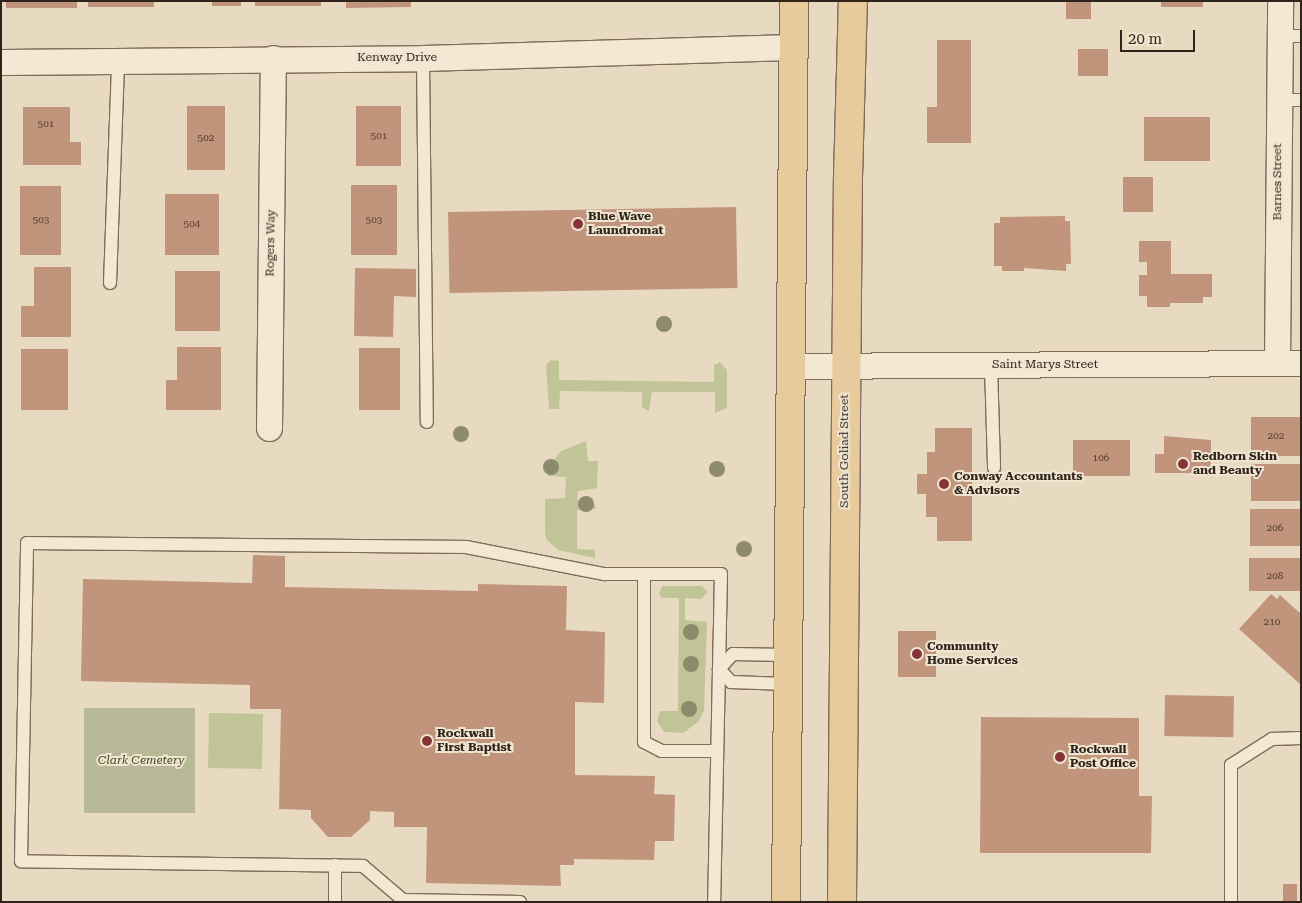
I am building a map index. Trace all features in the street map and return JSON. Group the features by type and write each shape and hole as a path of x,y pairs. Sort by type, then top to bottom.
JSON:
{"main road":[{"path":"786,902 788,366 794,1"},
{"name":"South Goliad Street","path":"842,902 846,366 853,1"}],"street":[{"name":"Barnes Street","path":"1280,1 1290,36 1289,363"},
{"name":"Kenway Drive","path":"1,62 423,58 792,47"},
{"name":"Rogers Way","path":"268,428 274,58"},
{"name":"Saint Marys Street","path":"788,366 1289,363"}],"lane":[{"path":"423,58 427,422"},
{"path":"110,283 118,61"},
{"path":"990,365 994,468"},
{"path":"520,902 403,900 363,866 20,861 27,543 466,547 604,574 721,574 714,902"},
{"path":"644,574 644,742 662,751 717,751"},
{"path":"719,669 733,654 786,655"},
{"path":"719,669 730,682 787,684"},
{"path":"1231,902 1231,765 1272,738 1301,738"},
{"path":"335,865 335,902"}],"green space":[{"path":"551,360 559,361 559,380 714,382 714,365 720,362 727,370 727,408 715,413 715,392 652,392 649,411 642,407 642,392 560,391 559,409 549,409 546,365"},
{"path":"586,441 588,461 598,461 597,488 578,491 577,500 593,501 596,509 577,510 577,549 595,550 595,558 558,550 546,539 545,530 545,499 565,498 566,477 548,476 548,468 561,451"},
{"path":"662,586 702,586 707,592 701,599 685,598 685,620 707,622 704,711 698,722 683,733 664,732 657,721 660,711 678,711 679,598 662,598 659,594"},
{"name":"Clark Cemetery","path":"84,708 195,708 195,813 84,813"},
{"path":"209,713 263,714 262,769 208,768"}],"building":[{"path":"6,1 77,1 77,8 6,8"},
{"path":"88,1 154,1 154,7 88,7"},
{"path":"212,1 241,1 241,6 212,6"},
{"path":"255,1 321,1 321,6 255,6"},
{"path":"346,1 411,1 411,7 346,8"},
{"path":"1066,1 1091,1 1091,19 1066,19"},
{"path":"1161,1 1203,1 1203,7 1161,7"},
{"path":"937,40 971,40 971,143 927,143 927,107 937,107"},
{"path":"1078,49 1108,49 1108,76 1078,76"},
{"path":"187,106 225,106 225,170 187,170"},
{"path":"356,106 401,106 401,166 356,166"},
{"path":"23,107 70,107 70,142 81,142 81,165 23,165"},
{"path":"1144,117 1210,117 1210,161 1144,161"},
{"path":"1123,177 1153,177 1153,212 1123,212"},
{"path":"351,185 397,185 397,255 351,255"},
{"path":"20,186 61,186 61,255 20,255"},
{"path":"165,194 219,194 219,255 165,255"},
{"path":"736,207 737,288 449,293 448,212"},
{"path":"1065,216 1065,221 1070,221 1071,264 1066,264 1066,271 1024,268 1024,271 1002,271 1002,266 994,266 994,223 1000,223 1000,217"},
{"path":"1139,241 1171,241 1171,274 1212,274 1212,297 1203,297 1203,303 1170,303 1170,307 1147,307 1147,296 1139,296 1139,275 1147,275 1147,262 1139,262"},
{"path":"34,267 71,267 71,337 21,337 21,306 34,306"},
{"path":"355,268 416,269 416,297 394,296 393,337 354,336"},
{"path":"175,271 220,271 220,331 175,331"},
{"path":"177,347 221,347 221,410 166,410 166,380 177,380"},
{"path":"359,348 400,348 400,410 359,410"},
{"path":"21,349 68,349 68,410 21,410"},
{"path":"1251,417 1301,417 1301,456 1251,456"},
{"name":"Conway Accountants & Advisors","path":"935,428 972,428 972,541 937,541 937,517 926,517 926,494 917,494 917,474 927,474 927,452 935,452"},
{"name":"Redborn Skin and Beauty","path":"1164,436 1211,440 1211,473 1155,473 1155,454 1164,454"},
{"path":"1073,440 1130,440 1130,476 1073,476"},
{"path":"1251,464 1301,464 1301,501 1251,501"},
{"path":"1250,509 1301,509 1301,546 1250,546"},
{"name":"Rockwall First Baptist","path":"253,555 285,556 285,587 478,591 478,584 567,586 566,630 605,632 604,703 575,702 575,775 655,776 654,794 675,795 674,841 655,841 654,860 574,859 574,865 560,865 561,886 426,883 427,827 394,827 394,812 370,811 370,820 351,837 328,837 311,818 311,810 279,809 281,709 250,709 250,685 81,681 83,579 252,583"},
{"path":"1249,558 1301,558 1301,591 1249,591"},
{"path":"1271,594 1277,599 1280,595 1301,614 1301,685 1239,629"},
{"name":"Community Home Services","path":"898,631 936,631 936,677 898,677"},
{"path":"1165,695 1234,696 1233,737 1164,736"},
{"name":"Rockwall Post Office","path":"981,717 1139,718 1139,796 1152,796 1151,853 980,853"},
{"path":"1283,884 1297,884 1297,902 1283,902"}],"place":[{"name":"Blue Wave Laundromat","path":"578,224"},
{"name":"Redborn Skin and Beauty","path":"1183,464"},
{"name":"Conway Accountants & Advisors","path":"944,484"},
{"name":"Community Home Services","path":"917,654"},
{"name":"Rockwall First Baptist","path":"427,741"},
{"name":"Rockwall Post Office","path":"1060,757"}]}
